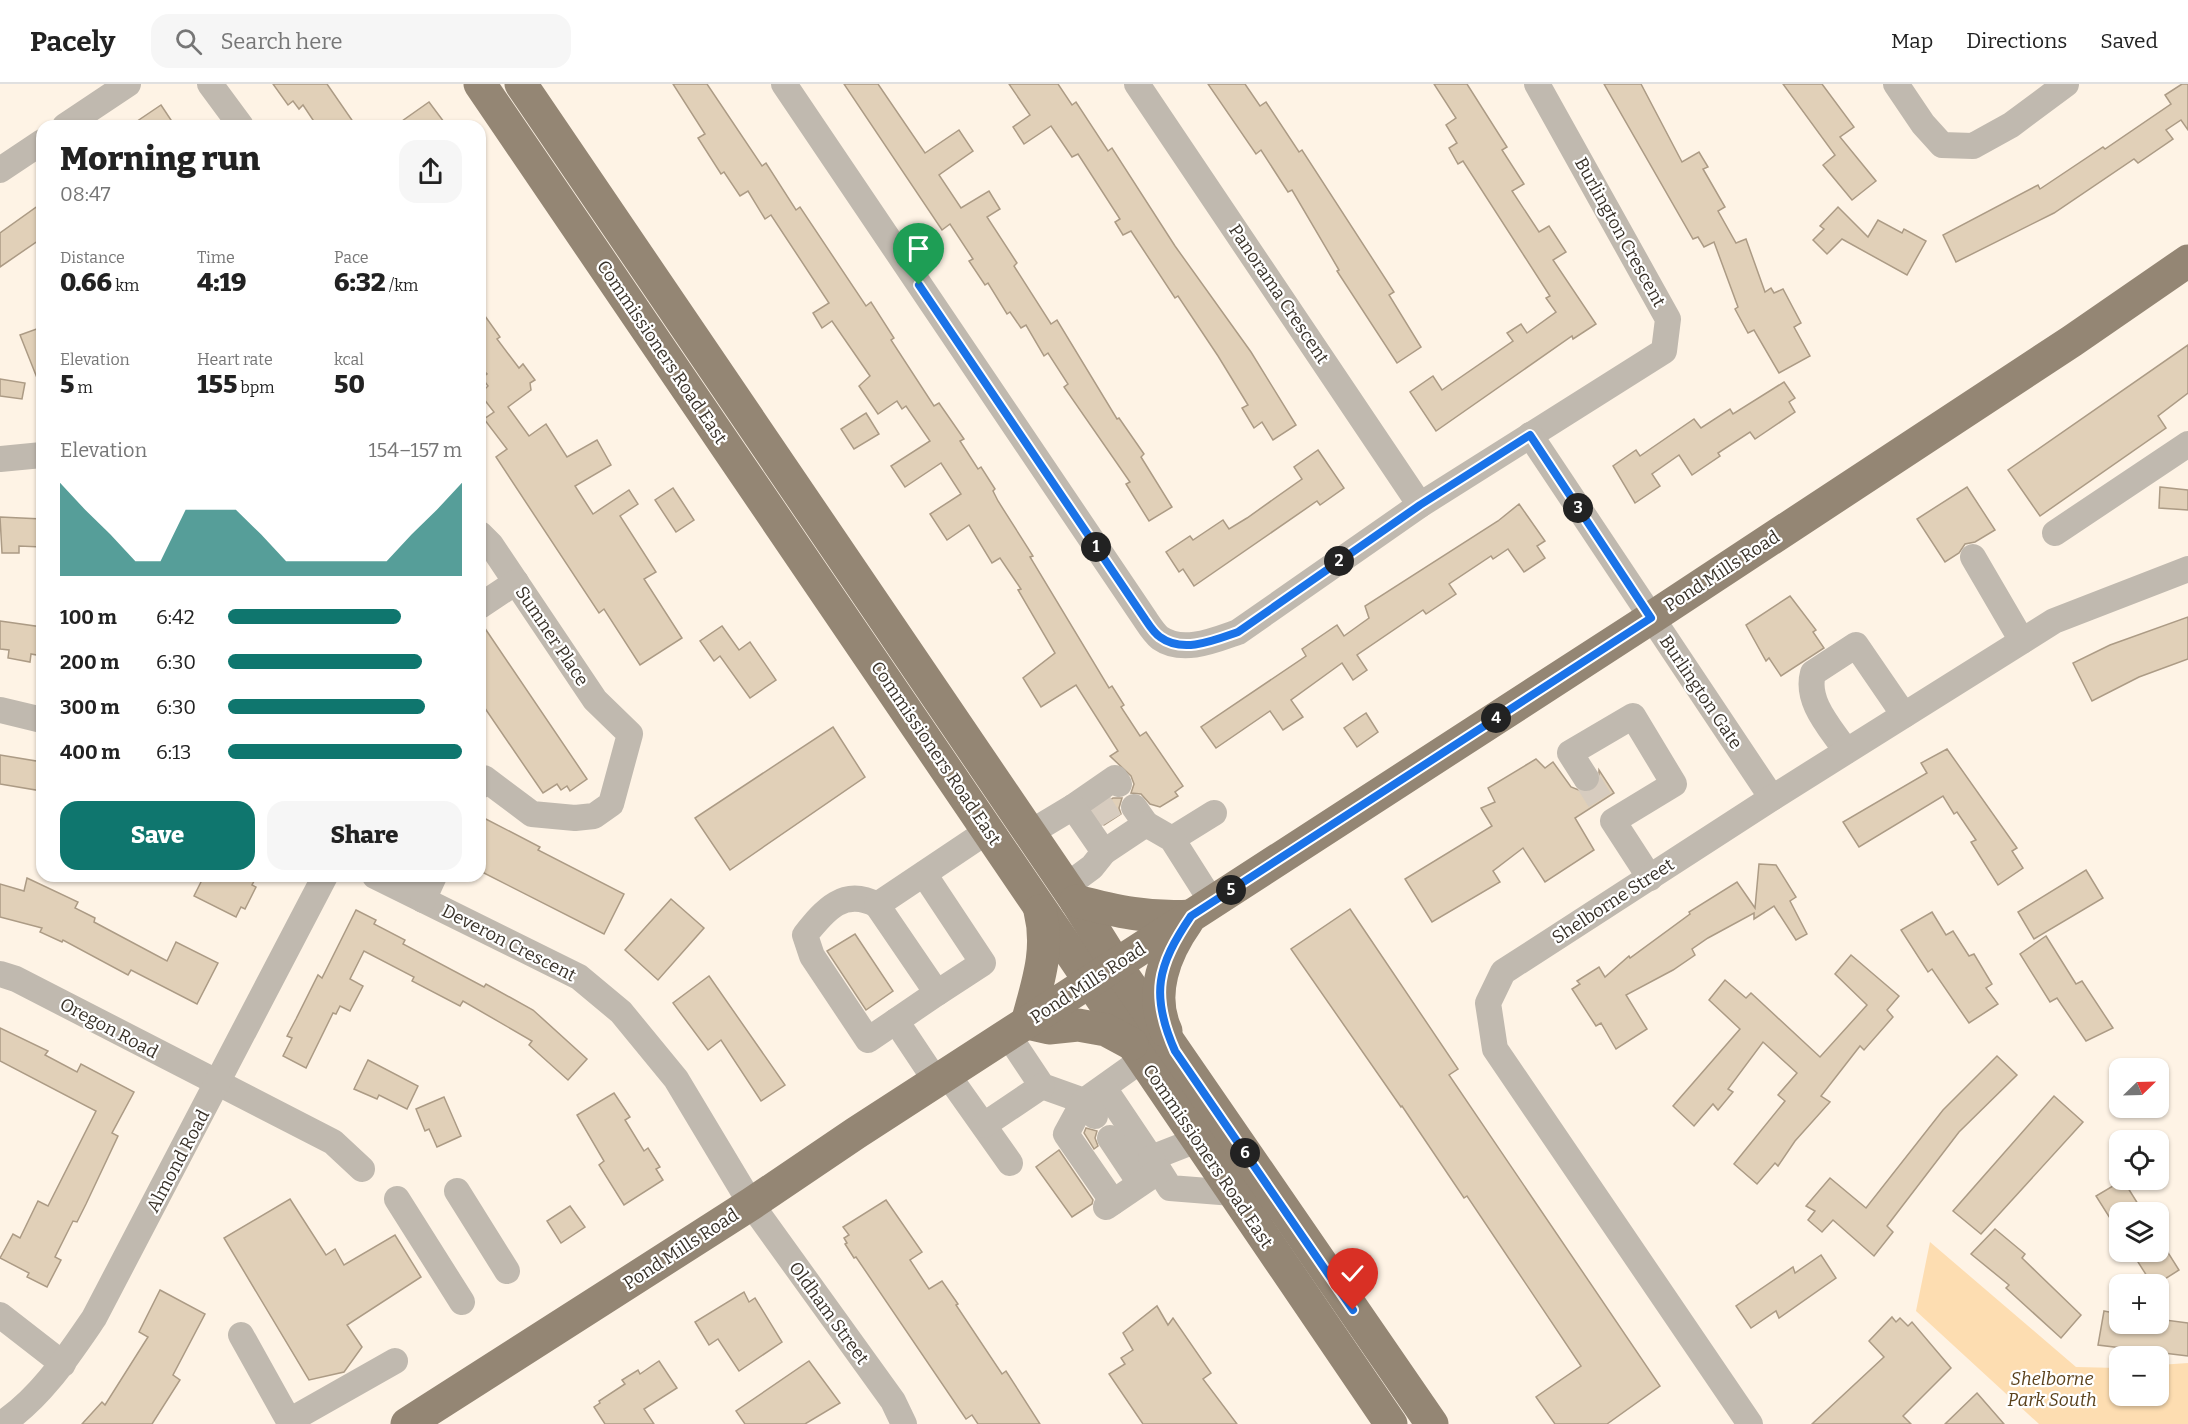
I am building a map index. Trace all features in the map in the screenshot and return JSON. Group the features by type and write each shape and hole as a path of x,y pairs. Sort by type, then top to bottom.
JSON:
{"main road":[{"name":"Commissioners Road East","path":"480,84 989,830 1059,896"},
{"name":"Commissioners Road East","path":"521,84 1028,834 1059,896 1103,973 1137,1052 1391,1424"},
{"name":"Pond Mills Road","path":"411,1423 1651,618 2072,341 2188,261"},
{"path":"1137,1052 1106,1030 1078,1025 1017,1029 1044,959 1045,930 1059,896 1133,915 1164,918 1202,909"},
{"path":"1175,1051 1163,1025 1159,997 1162,968 1173,942 1202,909"},
{"name":"Commissioners Road East","path":"1103,973 1175,1051 1432,1424"}],"street":[{"path":"74,120 128,84"},
{"path":"210,84 237,120"},
{"name":"Burlington Crescent","path":"784,84 1145,619 1160,638 1180,644 1206,644 1238,632 1420,505 1664,351 1668,319 1537,84"},
{"name":"Panorama Crescent","path":"1137,84 1420,505"},
{"path":"1896,84 1923,124 1942,145 1973,146 2011,125 2066,84"},
{"path":"0,170 36,146"},
{"name":"Burlington Gate","path":"1530,435 1772,798"},
{"path":"2055,533 2188,444"},
{"path":"0,459 36,456"},
{"name":"Sumner Place","path":"486,542 516,582 595,700 630,734 611,804 594,816 575,818 532,814 486,780"},
{"path":"1973,557 2022,640"},
{"name":"Shelborne Street","path":"1750,1424 1495,1049 1488,1003 1503,972 1772,798 2054,621 2188,569"},
{"path":"486,602 516,582"},
{"path":"1846,751 1812,699 1810,685 1813,673 1856,645 1904,715"},
{"path":"0,710 36,719"},
{"path":"1586,778 1570,753 1633,716 1674,784 1607,811 1650,878"},
{"path":"1059,896 1092,867 1100,819 1115,778 1119,784"},
{"path":"1172,839 1214,813"},
{"path":"1028,834 1100,819 1140,815 1172,839 1202,909"},
{"path":"877,905 989,830"},
{"path":"924,874 983,963 868,1040 812,956 805,935 822,915 844,900 862,896 877,905 937,993"},
{"name":"Almond Road","path":"1,1424 16,1414 63,1364 94,1318 322,882"},
{"name":"Deveron Crescent","path":"387,882 579,977 621,1012 676,1079 751,1204"},
{"path":"423,900 431,882"},
{"name":"Oregon Road","path":"0,974 16,979 333,1142 363,1169"},
{"path":"896,1021 984,1125 1010,1163"},
{"path":"1017,1029 1042,1086"},
{"path":"1137,1052 1066,1134 1109,1205 1150,1171 1197,1140"},
{"path":"1042,1086 1094,1101 1150,1171"},
{"path":"984,1125 1042,1086"},
{"path":"1110,1138 1170,1188 1233,1192"},
{"path":"457,1191 507,1271"},
{"path":"397,1199 462,1302"},
{"name":"Oldham Street","path":"751,1204 893,1401 904,1424"},
{"path":"0,1315 63,1364"},
{"path":"241,1335 290,1421 395,1361"}],"green space":[{"name":"Shelborne Park South","path":"1930,1242 2076,1367 2109,1368 2109,1406 2169,1406 2169,1364 2188,1363 2188,1424 2039,1424 1916,1311"}],"building":[{"path":"273,84 327,84 352,120 313,120 303,105 299,109 293,101 288,105"},
{"path":"673,84 707,84 762,166 766,163 796,210 800,207 866,306 871,302 894,338 891,340 934,406 939,403 964,439 960,441 978,469 981,467 995,489 993,491 998,501 1033,556 1030,557 1109,688 1112,686 1124,705 1121,707 1140,736 1146,732 1183,786 1175,792 1178,796 1160,807 1150,804 1141,794 1131,793 1134,784 1131,776 1110,756 1118,751 1076,685 1041,707 1023,678 1055,653 1018,590 1021,589 1000,558 992,563 969,525 947,540 930,514 961,494 941,463 905,487 891,466 930,441 906,406 902,409 897,401 878,414 859,386 870,376 832,321 822,328 813,313 829,303 771,215 765,219 748,191 740,196 724,172 721,174 698,138 705,134"},
{"path":"844,84 878,84 925,153 959,130 973,151 939,175 961,208 989,191 1000,209 987,217 1017,263 1014,266 1051,324 1057,320 1117,419 1119,418 1144,454 1141,457 1172,507 1149,521 1126,484 1130,482 1064,387 1068,384 1048,353 1044,356 1026,325 1021,328 1010,312 1007,314 988,283 985,285 969,261 973,259 950,224 942,230"},
{"path":"1009,84 1058,84 1072,105 1076,102 1108,151 1112,148 1175,246 1251,352 1296,425 1273,440 1262,422 1254,428 1242,408 1248,405 1218,356 1178,296 1175,298 1131,231 1123,235 1115,222 1120,219 1078,154 1072,157 1051,126 1024,144 1013,127 1030,115"},
{"path":"1208,84 1245,84 1260,106 1266,102 1299,152 1302,150 1394,292 1389,295 1421,347 1397,363 1337,271 1339,270 1292,190 1288,192 1261,150 1256,154"},
{"path":"1434,84 1467,84 1507,147 1502,150 1524,184 1512,191 1539,232 1549,226 1566,252 1553,260 1596,324 1573,339 1572,336 1436,431 1410,392 1433,376 1442,390 1513,341 1507,333 1521,324 1527,333 1556,312 1546,298 1550,296 1463,161 1458,164 1449,148 1457,143 1446,125 1456,118"},
{"path":"1604,84 1641,84 1682,162 1699,152 1708,167 1703,169 1725,207 1718,211 1736,243 1746,239 1765,292 1771,288 1774,293 1783,289 1801,323 1794,327 1810,356 1779,373 1754,330 1748,333 1735,309 1738,307 1714,242 1704,247 1698,237 1693,239"},
{"path":"1783,84 1822,84 1854,127 1840,137 1876,181 1852,200 1823,165 1835,155"},
{"path":"2182,84 2188,84 2188,130 2181,120 2166,130 2173,139 2138,163 2134,159 2054,213 1956,262 1943,235 2038,185 2040,189 2103,147 2105,149 2171,104 2165,95"},
{"path":"429,102 442,120 404,120"},
{"path":"161,105 171,120 139,120"},
{"path":"36,207 36,242 0,267 0,233"},
{"path":"1838,207 1868,237 1878,220 1902,233 1904,229 1926,241 1907,275 1842,239 1827,254 1813,240 1824,229 1820,226"},
{"path":"486,317 500,337 497,339 519,368 523,364 535,380 530,383 531,390 508,407 529,436 546,424 567,457 597,440 611,465 575,486 593,514 629,490 638,504 620,516 656,572 644,579 682,638 640,665 604,609 599,613 496,457 507,449 486,422 486,418 494,412 486,402"},
{"path":"36,329 36,375 20,335"},
{"path":"2188,345 2188,393 2158,416 2166,428 2040,516 2008,470"},
{"path":"0,379 25,383 22,399 0,396"},
{"path":"1784,382 1795,398 1789,402 1795,412 1755,439 1750,432 1718,453 1720,456 1692,475 1679,455 1652,474 1660,486 1635,503 1613,466 1636,450 1640,456 1694,419 1701,428 1730,409 1733,414"},
{"path":"866,413 879,434 854,449 841,429"},
{"path":"1318,450 1344,488 1320,505 1317,501 1194,586 1183,569 1179,572 1166,552 1190,536 1193,540 1223,520 1229,529 1247,518 1302,479 1294,467"},
{"path":"1967,487 1995,530 1975,542 1965,544 1959,553 1945,562 1917,519"},
{"path":"2160,487 2188,490 2188,510 2159,508"},
{"path":"673,488 694,520 676,532 655,500"},
{"path":"1519,504 1545,541 1537,546 1545,558 1524,572 1508,549 1493,559 1491,556 1449,584 1456,594 1426,614 1423,610 1357,655 1367,670 1353,680 1342,663 1291,700 1303,717 1283,730 1270,711 1216,748 1201,727 1306,656 1302,649 1337,625 1344,636 1369,618 1365,606 1498,521"},
{"path":"0,517 36,519 36,547 19,546 19,553 2,553"},
{"path":"1790,596 1816,630 1813,632 1824,648 1781,676 1769,658 1766,661 1746,625"},
{"path":"2188,617 2188,659 2139,677 2092,701 2073,663 2110,645"},
{"path":"0,621 36,626 36,655 31,654 30,662 8,658 9,650 0,649"},
{"path":"722,626 739,650 750,642 776,680 750,698 720,656 714,661 700,641"},
{"path":"486,630 587,779 570,791 567,786 561,790 557,784 543,793 486,710"},
{"path":"1366,713 1378,732 1357,747 1344,728"},
{"path":"833,727 865,777 730,870 695,818"},
{"path":"1947,749 2017,848 2012,851 2023,868 1998,885 1971,842 1976,840 1957,812 1954,814 1943,796 1859,847 1843,822 1927,773 1921,763"},
{"path":"0,755 36,761 36,790 0,784"},
{"path":"1536,759 1545,768 1553,762 1571,787 1586,793 1599,785 1599,770 1614,793 1575,818 1594,850 1545,882 1523,848 1493,871 1500,882 1432,922 1405,879 1492,826 1481,808 1495,802 1488,788"},
{"path":"1113,798 1122,798 1119,808 1121,814 1104,825 1094,811"},
{"path":"486,819 540,847 538,850 624,894 604,934 486,874"},
{"path":"1759,864 1776,865 1796,897 1790,901 1807,934 1796,940 1774,906 1754,919 1754,913 1708,938 1692,949 1695,955 1673,970 1626,995 1647,1029 1616,1049 1601,1023 1596,1026 1572,989 1580,984 1577,981 1599,967 1605,977 1629,956 1630,958 1690,914 1689,912 1737,882 1755,908"},
{"path":"2086,870 2103,898 2034,939 2018,912"},
{"path":"27,878 78,902 75,908 95,918 94,922 167,961 176,942 218,963 197,1004 131,970 128,975 63,940 62,942 40,932 42,928 0,917 0,884 24,891"},
{"path":"201,882 254,882 252,885 256,887 245,909 241,907 236,917 194,896"},
{"path":"671,899 704,928 658,980 625,950"},
{"path":"1350,909 1458,1069 1449,1075 1660,1386 1607,1424 1555,1424 1536,1397 1581,1366 1467,1196 1464,1198 1291,949"},
{"path":"356,910 376,920 374,924 405,940 403,944 484,987 486,984 533,1010 587,1059 568,1080 529,1045 532,1041 463,1001 460,1006 412,981 414,977 364,951 350,979 363,986 350,1011 340,1006 336,1014 333,1013 306,1068 283,1056 292,1038 287,1036 318,975 322,978"},
{"path":"1932,912 1946,935 1953,931 1969,956 1974,954 1992,984 1986,988 1998,1004 1969,1023 1932,969 1928,972 1901,930"},
{"path":"855,934 893,991 866,1010 827,951"},
{"path":"2046,936 2076,984 2082,981 2113,1028 2086,1041 2057,998 2050,1002 2020,954"},
{"path":"1851,955 1899,996 1887,1010 1893,1017 1864,1050 1860,1046 1821,1096 1830,1102 1795,1141 1778,1166 1775,1163 1757,1184 1734,1164 1785,1101 1778,1095 1797,1073 1763,1042 1728,1089 1733,1092 1718,1110 1713,1104 1694,1126 1673,1106 1740,1029 1709,1000 1725,980 1746,998 1751,993 1820,1057 1867,1005 1835,974"},
{"path":"709,976 785,1085 761,1101 721,1040 708,1050 673,1003"},
{"path":"0,1028 48,1051 45,1055 77,1072 81,1064 134,1092 112,1133 118,1136 86,1204 77,1222 73,1221 55,1257 61,1260 47,1287 27,1277 29,1273 0,1258 13,1234 20,1238 38,1201 48,1206 96,1111 0,1061"},
{"path":"1997,1056 2017,1075 1959,1132 1887,1226 1893,1232 1874,1256 1833,1220 1822,1232 1808,1220 1815,1211 1806,1206 1830,1178 1866,1208 1943,1110"},
{"path":"368,1060 418,1086 407,1109 379,1095 377,1099 354,1089"},
{"path":"614,1093 630,1117 625,1120 644,1151 648,1148 660,1167 656,1169 663,1180 624,1205 599,1165 604,1161 577,1115"},
{"path":"2054,1096 2083,1122 1981,1234 1953,1211"},
{"path":"444,1097 461,1136 437,1147 429,1129 425,1131 416,1109"},
{"path":"1086,1128 1097,1131 1095,1138 1098,1146 1094,1149 1084,1133"},
{"path":"1059,1150 1093,1200 1092,1204 1072,1217 1036,1167"},
{"path":"2109,1188 2129,1190 2137,1202 2109,1202 2109,1217 2096,1196"},
{"path":"290,1199 326,1255 335,1249 344,1265 395,1235 421,1277 347,1325 362,1347 344,1372 309,1380 224,1238"},
{"path":"886,1200 922,1252 910,1260 929,1289 942,1281 1002,1374 1006,1371 1040,1424 978,1424 972,1415 966,1419 856,1257 854,1258 845,1244 847,1243 844,1238 849,1235 843,1227"},
{"path":"570,1206 585,1227 561,1243 547,1221"},
{"path":"1995,1229 2025,1254 2022,1258 2081,1315 2061,1338 2006,1288 2009,1285 1971,1254"},
{"path":"2169,1254 2179,1270 2169,1276 2169,1274 2146,1274 2138,1262 2169,1262"},
{"path":"1821,1255 1836,1278 1779,1318 1776,1311 1751,1328 1736,1306 1793,1267 1795,1273"},
{"path":"160,1290 205,1314 173,1375 180,1380 152,1424 82,1424 102,1402 105,1405 148,1337 139,1332"},
{"path":"744,1292 749,1302 755,1298 782,1342 739,1371 718,1339 709,1345 695,1322"},
{"path":"1157,1306 1168,1325 1173,1318 1211,1373 1203,1379 1237,1424 1143,1424 1109,1374 1125,1364 1121,1358 1133,1350 1123,1333"},
{"path":"2104,1311 2109,1312 2109,1334 2169,1334 2169,1320 2188,1323 2188,1356 2169,1354 2169,1346 2098,1345"},
{"path":"1892,1317 1896,1322 1900,1318 1908,1326 1912,1322 1951,1368 1903,1416 1911,1424 1812,1424 1884,1357 1869,1341"},
{"path":"659,1361 677,1388 644,1409 654,1424 605,1424 594,1407 600,1403 599,1401 625,1384 622,1380 638,1370 640,1374"},
{"path":"809,1361 840,1403 805,1424 745,1424 736,1411"},
{"path":"1977,1393 2004,1424 1945,1424"}],"tunnel":[{"path":"1586,778 1601,802"},
{"path":"1097,800 1110,821"}],"route":[{"path":"919,285 1160,638 1180,644 1206,644 1238,632 1420,505 1530,435 1651,618 1191,916 1173,942 1162,968 1159,997 1163,1025 1175,1051 1353,1310"}]}
